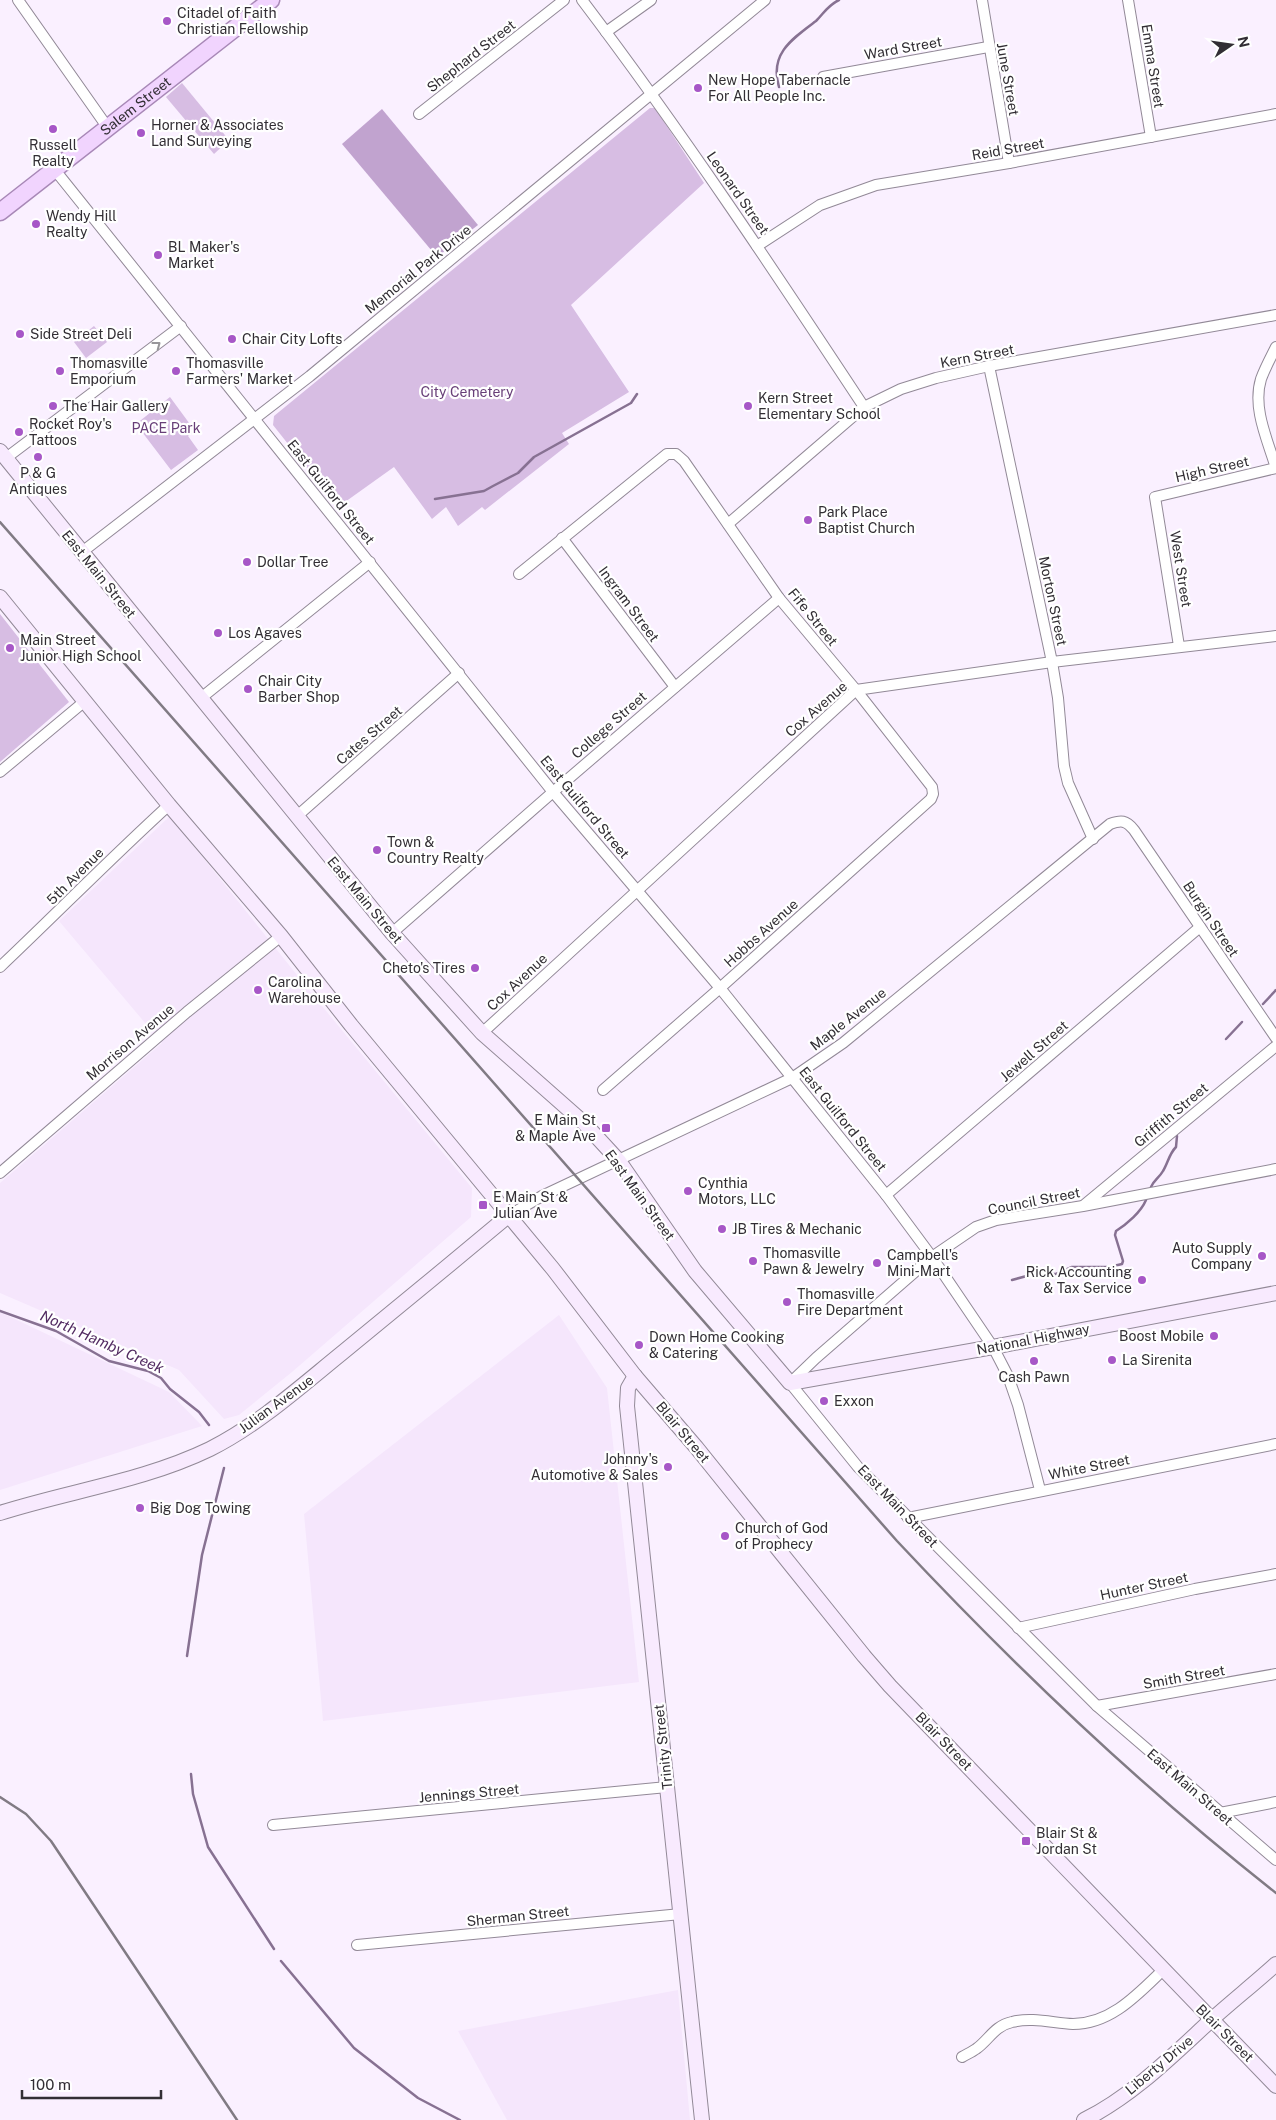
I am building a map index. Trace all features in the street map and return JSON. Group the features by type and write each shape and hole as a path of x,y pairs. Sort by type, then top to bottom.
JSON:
{"main road":[{"name":"Salem Street","path":"2,206 55,170 271,0"}],"street":[{"path":"18,0 108,128"},
{"name":"Shephard Street","path":"419,114 564,0"},
{"name":"Leonard Street","path":"582,0 653,94 758,246 864,407"},
{"path":"606,32 651,0"},
{"name":"Memorial Park Drive","path":"82,552 310,376 765,0"},
{"name":"June Street","path":"982,0 988,47 1009,163"},
{"name":"Emma Street","path":"1128,0 1151,137"},
{"name":"Ward Street","path":"823,77 988,47"},
{"name":"Reid Street","path":"758,246 820,205 876,185 1009,163 1276,114"},
{"name":"East Guilford Street","path":"55,170 553,792 720,988 886,1195 993,1347 1008,1376 1013,1391 1040,1490"},
{"name":"Kern Street","path":"728,524 864,407 901,389 936,378 989,366 1276,315"},
{"path":"3,454 181,326"},
{"path":"1276,347 1261,380 1258,394 1260,412 1276,468"},
{"name":"Morton Street","path":"989,366 1052,662 1058,698 1064,766 1068,783 1093,838"},
{"name":"East Main Street","path":"3,454 392,933 482,1033 584,1123 619,1161 695,1271 858,1467 1097,1706 1220,1814 1276,1860"},
{"name":"Fife Street","path":"562,538 667,454 676,454 684,461 779,598 856,690 932,787 933,794"},
{"name":"High Street","path":"1155,497 1276,468"},
{"name":"West Street","path":"1155,497 1179,646"},
{"path":"519,574 562,538"},
{"name":"Ingram Street","path":"562,538 675,687"},
{"path":"201,698 370,562"},
{"path":"0,597 169,805 281,936 570,1290 635,1376"},
{"name":"College Street","path":"392,933 779,598"},
{"name":"Cox Avenue","path":"482,1033 856,690 1052,662 1276,636"},
{"name":"Cates Street","path":"296,817 459,673"},
{"path":"0,772 85,701"},
{"name":"Hobbs Avenue","path":"603,1090 931,799 933,794"},
{"name":"5th Avenue","path":"0,967 86,886 126,844 169,805"},
{"name":"Maple Avenue","path":"508,1216 542,1196 792,1078 843,1042 1110,824 1119,820"},
{"name":"Burgin Street","path":"1119,820 1128,823 1134,830 1276,1038"},
{"name":"Jewell Street","path":"886,1195 1200,927"},
{"name":"Morrison Avenue","path":"0,1173 187,1012 281,936"},
{"name":"Griffith Street","path":"1083,1206 1276,1046"},
{"name":"Council Street","path":"790,1383 816,1358 932,1258 976,1228 996,1220 1083,1206 1276,1169"},
{"name":"Julian Avenue","path":"0,1513 35,1502 160,1470 217,1445 255,1422 294,1393 508,1216"},
{"name":"National Highway","path":"790,1383 993,1347 1276,1293"},
{"name":"Trinity Street","path":"635,1376 628,1388 626,1406 702,2120"},
{"name":"Blair Street","path":"635,1376 696,1447 890,1686 1276,2086"},
{"name":"White Street","path":"908,1518 1276,1444"},
{"name":"Hunter Street","path":"1018,1628 1195,1589 1276,1574"},
{"name":"Smith Street","path":"1097,1706 1276,1674"},
{"name":"Jennings Street","path":"273,1825 667,1787"},
{"path":"1220,1814 1276,1802"},
{"name":"Sherman Street","path":"357,1945 681,1914"},
{"name":"Liberty Drive","path":"1084,2120 1107,2108 1165,2063 1276,1964"},
{"path":"962,2057 976,2049 996,2029 1012,2022 1045,2020 1074,2024 1094,2022 1125,2005 1163,1970"}],"shaded area":[{"path":"382,109 478,225 437,257 342,144"},
{"path":"170,816 317,1000 472,1188 471,1217 292,1372 239,1415 224,1419 179,1370 0,1293 0,1183 162,1043 59,921"},
{"path":"0,1312 169,1392 202,1426 0,1490"},
{"path":"559,1315 607,1388 639,1682 323,1721 304,1514"},
{"path":"678,1990 690,2120 507,2120 458,2031"}],"green space":[{"path":"182,83 229,140 214,154 166,97"},
{"name":"City Cemetery","path":"650,108 655,108 704,183 571,305 629,392 562,433 569,444 485,510 482,507 458,526 446,507 432,519 394,467 338,507 273,425 274,416"},
{"path":"94,326 107,342 86,358 74,342"},
{"name":"PACE Park","path":"170,397 195,431 188,436 198,450 171,470 136,424"},
{"path":"0,614 69,702 0,762"}],"waterway":[{"path":"779,87 777,65 785,48 839,0"},
{"path":"435,499 484,491 518,473 534,457 631,403 637,394"},
{"path":"1263,1004 1276,990"},
{"path":"1226,1039 1242,1022"},
{"path":"1151,1187 1163,1171 1176,1147 1177,1136"},
{"path":"1012,1280 1034,1274 1056,1274 1072,1267 1109,1267 1122,1264 1123,1261 1115,1235 1116,1231 1141,1209 1146,1200"},
{"name":"North Hamby Creek","path":"0,1311 56,1331 109,1361 148,1371 161,1378 170,1389 199,1412 209,1425"},
{"name":"North Hamby Creek","path":"187,1656 202,1555 224,1468"},
{"name":"North Hamby Creek","path":"191,1774 193,1794 208,1847 274,1949"},
{"name":"North Hamby Creek","path":"281,1961 354,2048 418,2098 460,2120"}],"railway":[{"path":"0,522 897,1541 1033,1680 1127,1768 1276,1893"},
{"path":"0,1797 26,1814 51,1841 237,2120"}],"place":[{"name":"Citadel of Faith Christian Fellowship","path":"167,21"},
{"name":"New Hope Tabernacle For All People Inc.","path":"698,88"},
{"name":"Russell Realty","path":"53,129"},
{"name":"Horner & Associates Land Surveying","path":"141,133"},
{"name":"Wendy Hill Realty","path":"36,224"},
{"name":"BL Maker's Market","path":"158,255"},
{"name":"Side Street Deli","path":"20,334"},
{"name":"Chair City Lofts","path":"232,339"},
{"name":"Thomasville Emporium","path":"60,371"},
{"name":"Thomasville Farmers' Market","path":"176,371"},
{"name":"The Hair Gallery","path":"53,406"},
{"name":"Kern Street Elementary School","path":"748,406"},
{"name":"Rocket Roy's Tattoos","path":"19,432"},
{"name":"P & G Antiques","path":"38,457"},
{"name":"Park Place Baptist Church","path":"808,520"},
{"name":"Dollar Tree","path":"247,562"},
{"name":"Los Agaves","path":"218,633"},
{"name":"Main Street Junior High School","path":"10,648"},
{"name":"Chair City Barber Shop","path":"248,689"},
{"name":"Town & Country Realty","path":"377,850"},
{"name":"Cheto's Tires","path":"475,968"},
{"name":"Carolina Warehouse","path":"258,990"},
{"name":"E Main St & Maple Ave","path":"606,1128"},
{"name":"Cynthia Motors, LLC","path":"688,1191"},
{"name":"E Main St & Julian Ave","path":"483,1205"},
{"name":"JB Tires & Mechanic","path":"722,1229"},
{"name":"Auto Supply Company","path":"1262,1256"},
{"name":"Thomasville Pawn & Jewelry","path":"753,1261"},
{"name":"Campbell's Mini-Mart","path":"877,1263"},
{"name":"Rick Accounting & Tax Service","path":"1142,1280"},
{"name":"Thomasville Fire Department","path":"787,1302"},
{"name":"Boost Mobile","path":"1214,1336"},
{"name":"Down Home Cooking & Catering","path":"639,1345"},
{"name":"La Sirenita","path":"1112,1360"},
{"name":"Cash Pawn","path":"1034,1361"},
{"name":"Exxon","path":"824,1401"},
{"name":"Johnny's Automotive & Sales","path":"668,1467"},
{"name":"Big Dog Towing","path":"140,1508"},
{"name":"Church of God of Prophecy","path":"725,1536"},
{"name":"Blair St & Jordan St","path":"1026,1841"}]}
